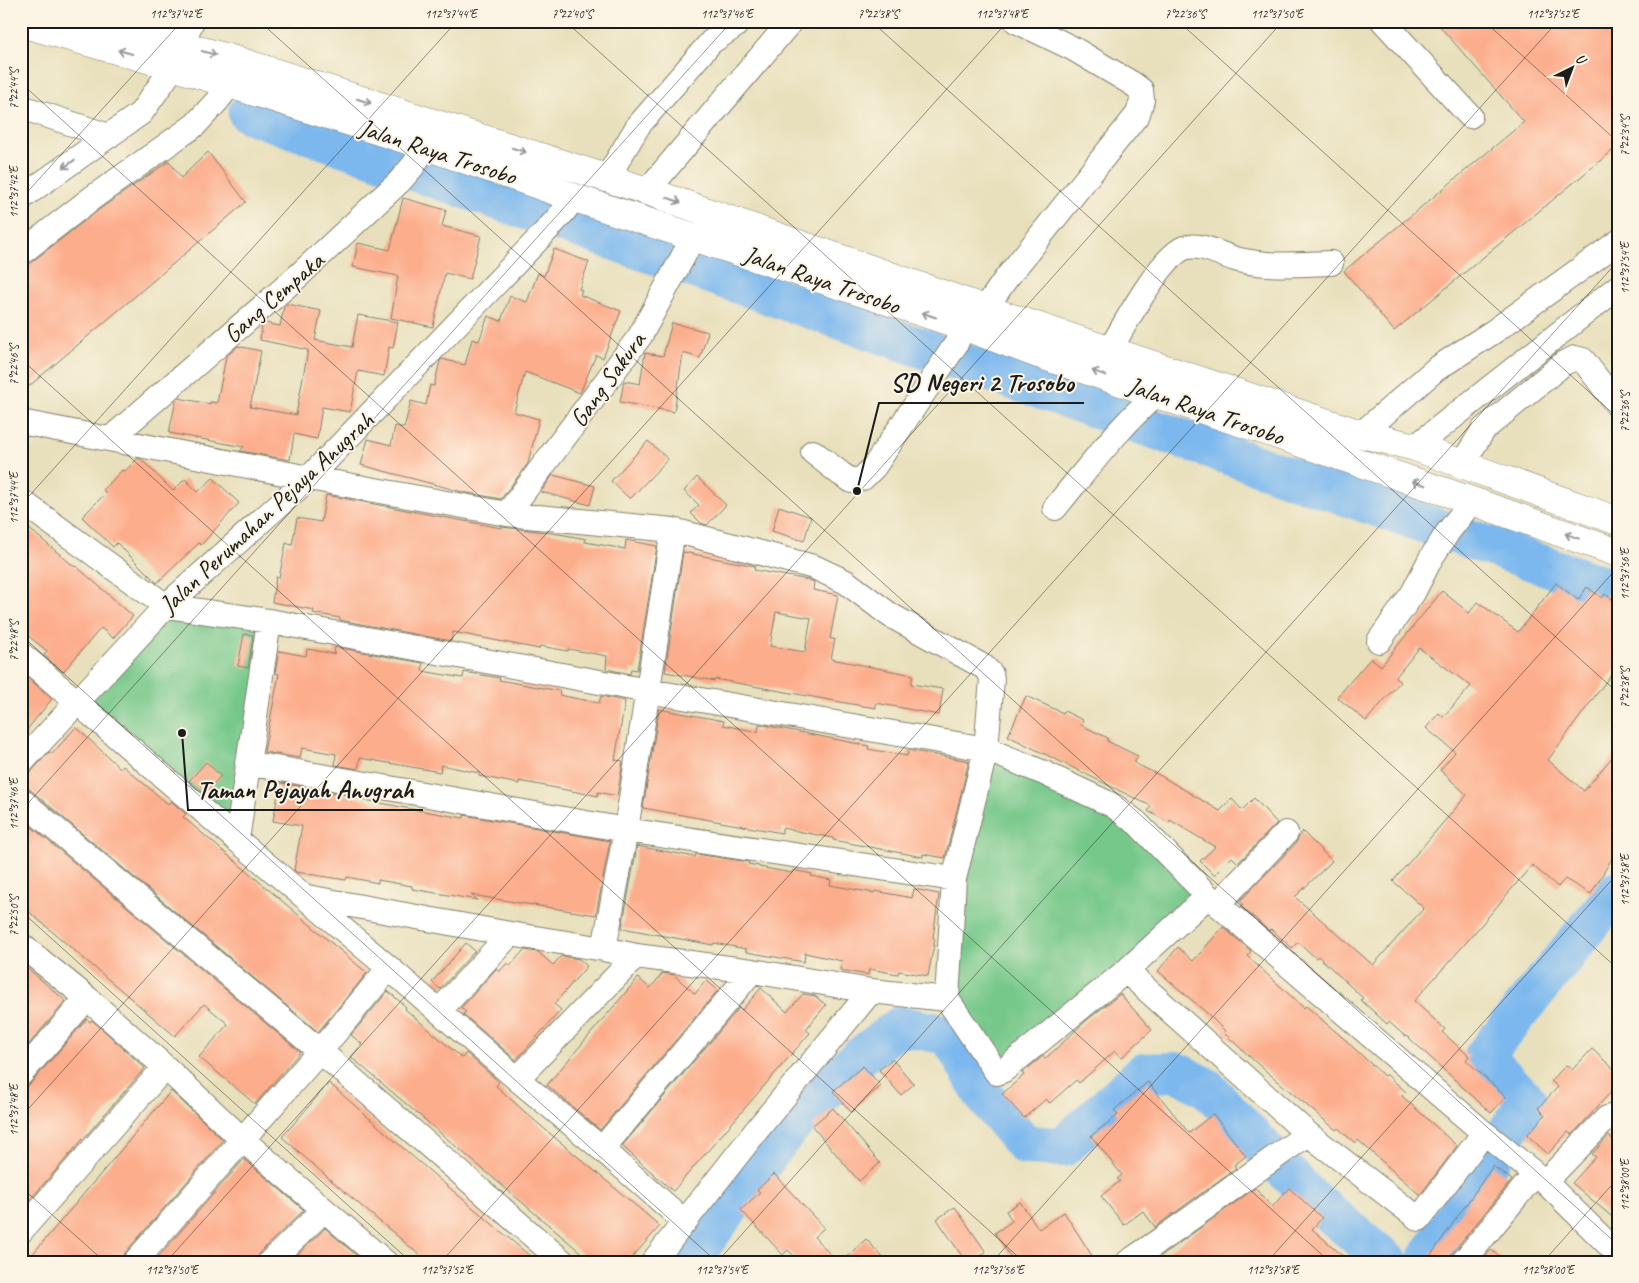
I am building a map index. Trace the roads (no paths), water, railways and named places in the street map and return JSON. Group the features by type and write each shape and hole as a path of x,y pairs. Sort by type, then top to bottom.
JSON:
{"highway":[{"name":"Jalan Raya Trosobo","path":"94,21 177,54 223,91 424,150 570,203 1149,400 1460,516 1618,553"},
{"name":"Jalan Raya Trosobo","path":"21,23 177,54"},
{"name":"Jalan Raya Trosobo","path":"223,91 607,178 647,190 985,309 1361,434 1415,447 1618,521"}],"street":[{"path":"647,190 791,21"},
{"path":"985,309 1005,280 1134,119 1141,107 1142,100 1141,90 1133,84 1072,48 1016,21"},
{"path":"1383,21 1470,116"},
{"path":"607,178 638,126 711,42 734,26"},
{"path":"21,198 140,113 177,54"},
{"path":"21,253 92,198 195,125 223,91"},
{"path":"21,107 108,136"},
{"name":"Gang Cempaka","path":"110,439 298,276 401,180 424,150"},
{"name":"Jalan Perumahan Pejaya Anugrah","path":"21,763 166,606 309,478 548,229 570,203"},
{"path":"1361,434 1436,369 1493,332 1618,242"},
{"name":"Gang Sakura","path":"507,514 640,336 689,243"},
{"path":"1110,350 1131,313 1161,268 1178,251 1186,248 1204,248 1240,260 1271,264 1331,263"},
{"path":"1415,447 1618,287"},
{"path":"813,452 852,481 863,478 874,467 942,366 960,335"},
{"path":"1462,464 1484,429 1564,363 1575,358 1582,360 1618,406"},
{"path":"1055,508 1126,423 1149,400 1180,374"},
{"path":"21,422 507,514 673,530 814,567 846,582 890,615 984,667 991,674 992,679 986,749 954,879 946,1000 995,1071 1000,1073 1213,900 1286,833"},
{"path":"21,501 166,606 269,620 648,691 986,749 1044,773 1114,806 1137,823 1213,900 1488,1136 1540,1178 1618,1254"},
{"path":"1379,641 1413,593 1431,558 1460,516"},
{"path":"604,948 626,830 673,530"},
{"path":"237,840 269,620"},
{"path":"21,654 686,1222"},
{"path":"247,763 626,830 954,879"},
{"path":"21,800 320,1051 563,1262"},
{"path":"305,897 510,934 604,948 636,956 752,972 872,992 946,1000"},
{"path":"439,1011 510,934"},
{"path":"21,945 87,998 243,1140 385,1262"},
{"path":"517,1079 636,956"},
{"path":"135,1262 243,1140 390,968"},
{"path":"1126,971 1304,1137 1419,1219 1488,1136"},
{"path":"602,1149 752,972"},
{"path":"653,1262 760,1126 872,992"},
{"path":"21,1074 87,998"},
{"path":"21,1231 165,1068"},
{"path":"1463,1262 1540,1178 1607,1118 1614,1116 1618,1118"},
{"path":"1130,1261 1188,1222 1254,1171 1304,1137"},
{"path":"270,1262 324,1210"}],"waterway":[{"path":"248,113 1618,591"},
{"path":"1426,1262 1527,1101 1484,1056 1618,890"},
{"path":"689,1262 784,1134 852,1063 900,1026 949,1035 984,1096 1025,1145 1063,1147 1143,1073 1177,1072 1207,1088 1310,1197 1389,1262"}],"place":[{"name":"SD Negeri 2 Trosobo","path":"857,491"},
{"name":"Taman Pejayah Anugrah","path":"182,733"}]}
